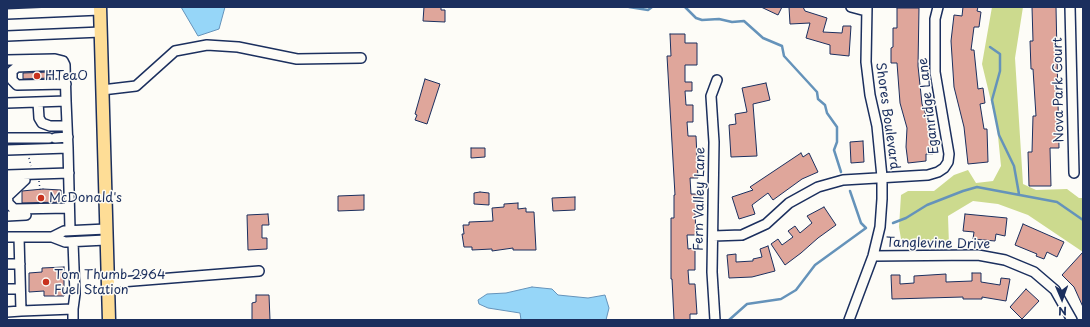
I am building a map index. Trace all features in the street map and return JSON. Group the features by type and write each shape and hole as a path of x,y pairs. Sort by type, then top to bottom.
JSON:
{"main road":[{"path":"100,9 109,320"}],"street":[{"path":"851,7 867,9"},
{"name":"Eganridge Lane","path":"713,236 742,236 766,224 789,203 818,187 842,180 913,176 938,172 944,168 948,162 949,154 936,72 935,19 938,7"},
{"name":"Nova Park Court","path":"1070,7 1074,173"},
{"path":"7,14 100,9"},
{"name":"Shores Boulevard","path":"849,320 873,256 880,227 882,177 877,126 870,95 866,62 867,9"},
{"path":"7,36 101,32"},
{"path":"102,90 136,86 175,51 207,45 238,47 297,59 361,58"},
{"path":"7,60 60,59 65,65 70,230"},
{"path":"65,65 17,67 12,71 12,80 17,85 22,86 66,84"},
{"name":"Fern Valley Lane","path":"715,320 712,272 714,142 711,96 717,80"},
{"path":"7,103 66,101"},
{"path":"38,102 39,118 42,123 50,126 67,126"},
{"path":"68,137 8,138 9,150 68,148"},
{"path":"49,173 34,179 25,180 7,191 9,206 17,210 69,211"},
{"path":"7,175 69,173"},
{"path":"7,216 69,211"},
{"path":"52,237 64,230 106,234"},
{"path":"7,237 52,237 64,242 73,242 106,234"},
{"path":"19,237 21,311"},
{"path":"73,242 75,294 73,320"},
{"name":"Tanglevine Drive","path":"873,256 978,255 1005,260 1034,272 1055,290 1072,320"},
{"path":"7,264 20,264"},
{"path":"108,283 259,271"},
{"path":"7,289 20,289"},
{"path":"7,312 73,309"}],"green space":[{"path":"992,7 1023,7 1015,58 1023,184 1036,190 1067,189 1079,198 1083,198 1083,252 1028,215 998,204 973,201 948,216 949,245 944,247 901,239 899,227 901,195 908,191 934,191 954,175 968,170 976,183 993,181 1001,166 997,126 982,64"}],"water":[{"path":"181,7 225,7 219,29 198,36"},
{"path":"532,287 552,289 558,295 588,298 605,295 609,308 606,320 521,320 520,313 488,308 479,304 478,300 487,294 506,293"}],"building":[{"path":"424,7 441,7 441,10 445,10 445,22 423,21"},
{"path":"761,7 782,7 778,15"},
{"path":"789,7 803,7 805,11 827,18 823,32 842,33 843,26 851,26 849,56 830,54 830,45 806,38 810,23 790,24"},
{"path":"963,7 978,7 977,11 981,12 979,27 974,27 971,50 974,50 978,89 983,88 985,103 980,104 984,129 987,129 988,162 968,164 964,127 954,87 951,41 954,15 962,16"},
{"path":"1032,7 1056,7 1059,148 1050,148 1051,186 1029,186 1028,152 1032,152 1033,116 1036,116 1033,69 1031,69 1030,41 1033,41"},
{"path":"897,8 919,8 918,66 922,104 930,126 933,154 926,154 926,161 908,163 906,147 907,128 900,103 897,63 891,63 893,28 897,28"},
{"path":"670,34 685,34 685,43 697,43 697,65 685,65 685,82 692,82 692,91 685,91 686,105 693,105 693,122 687,122 688,136 696,136 698,178 690,178 691,194 697,194 697,212 695,212 696,235 687,235 688,249 695,248 695,270 688,270 689,284 695,284 697,314 690,314 690,320 674,320 671,279 671,218 674,218 675,195 667,56 671,56"},
{"path":"50,72 50,78 23,79 23,73"},
{"path":"425,79 440,84 427,124 415,120 417,115 415,114"},
{"path":"766,83 770,100 753,104 757,156 731,157 729,125 736,124 735,114 747,112 742,88"},
{"path":"863,141 864,162 851,163 850,142"},
{"path":"471,148 485,148 485,157 471,158"},
{"path":"801,153 803,157 809,153 818,172 802,179 773,200 768,193 752,205 755,214 739,219 732,197 753,190 750,187"},
{"name":"McDonald's","path":"43,189 61,190 61,202 22,203 22,191"},
{"path":"474,193 489,193 489,205 474,204"},
{"path":"364,195 364,210 338,211 338,196"},
{"path":"575,197 575,210 553,211 552,198"},
{"path":"518,203 518,209 526,208 526,212 534,212 536,250 513,250 513,248 492,251 492,249 472,250 472,247 464,247 462,234 464,234 463,225 469,225 469,222 493,221 492,208 504,207 504,204"},
{"path":"824,207 836,225 785,265 771,244 778,239 782,245 793,237 788,231 795,226 800,233 812,223 807,216"},
{"path":"268,214 269,225 262,225 262,238 267,238 267,249 248,250 247,215"},
{"path":"965,214 1007,218 1005,236 996,234 995,241 973,239 974,232 963,231"},
{"path":"1023,224 1064,242 1057,257 1047,252 1044,259 1036,256 1037,254 1015,245"},
{"path":"768,246 775,271 752,277 729,278 727,255 736,254 736,262 753,261 753,259 762,257 760,249"},
{"path":"1083,252 1083,307 1074,287 1062,275"},
{"name":"Tom Thumb 2964 Fuel Station","path":"64,267 64,296 44,296 44,291 29,292 29,273 42,272 42,268"},
{"path":"972,273 981,273 981,282 1000,285 1001,278 1010,279 1006,301 982,297 982,299 963,299 963,297 892,299 891,275 900,275 900,284 914,283 914,276 946,274 946,282 972,281"},
{"path":"1026,289 1039,301 1022,319 1010,307"},
{"path":"256,295 269,295 270,320 252,320 252,303 256,302"}],"waterway":[{"path":"629,7 648,10 652,7"},
{"path":"685,7 696,18 702,20 719,19 732,22 744,21 763,38 782,46 784,56 817,92 818,99 825,105 827,113 837,127 837,142 834,150 841,172"},
{"path":"990,47 1000,54 1000,71 992,100 999,135 1014,166 1019,194"},
{"path":"893,223 906,218 927,205 977,187 1057,202 1083,220"},
{"path":"729,320 747,304 781,299 796,290 815,265 866,228 861,223 850,191"}],"place":[{"name":"HTeaO","path":"37,76"},
{"name":"McDonald's","path":"41,198"},
{"name":"Tom Thumb 2964 Fuel Station","path":"46,282"}]}
